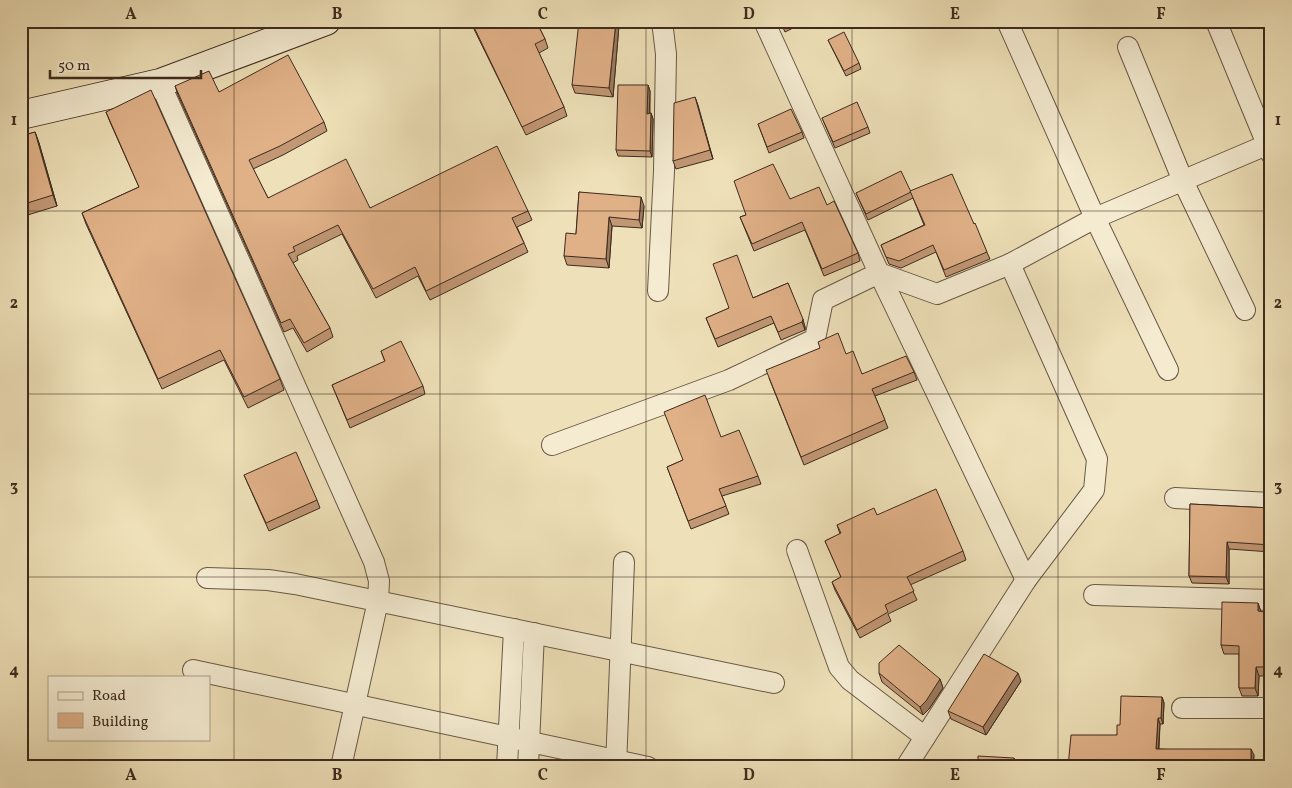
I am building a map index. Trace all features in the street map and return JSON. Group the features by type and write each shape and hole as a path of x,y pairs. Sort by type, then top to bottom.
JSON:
{"street":[{"path":"21,114 160,83 282,29 326,21"},
{"path":"658,291 664,171 666,64 662,21"},
{"path":"764,21 879,273 1026,580"},
{"path":"1007,21 1095,218 1168,370"},
{"path":"552,445 729,380 815,339 823,300 879,273 936,294 1010,264 1095,218 1269,148 1216,21"},
{"path":"1128,47 1183,181 1245,310"},
{"path":"160,83 374,562 379,581 378,601 341,767"},
{"path":"906,767 1026,580 1094,490 1097,459 1010,264"},
{"path":"1175,498 1271,503"},
{"path":"797,550 839,667 850,680 925,737"},
{"path":"616,763 624,562"},
{"path":"207,578 268,580 774,683"},
{"path":"1094,596 1271,600"},
{"path":"507,767 514,629"},
{"path":"528,767 534,634"},
{"path":"193,670 529,741 616,763 648,767"},
{"path":"1182,708 1271,708"}],"building":[{"path":"471,21 536,21 545,39 535,44 564,107 522,127"},
{"path":"579,21 616,21 609,88 572,85"},
{"path":"844,32 859,63 844,71 828,40"},
{"path":"288,55 324,122 280,146 249,160 268,198 346,159 370,208 497,146 528,211 512,218 524,243 426,291 415,267 373,289 338,225 293,247 295,251 288,254 330,328 304,343 290,319 281,323 175,86 209,71 219,92"},
{"path":"618,85 648,85 647,114 651,113 650,151 616,150"},
{"path":"151,90 280,379 244,397 220,350 158,379 82,213 139,187 106,112"},
{"path":"695,97 710,150 673,161 674,103"},
{"path":"857,102 868,127 833,142 822,118"},
{"path":"791,109 802,132 767,147 758,124"},
{"path":"35,132 53,195 21,205 21,136"},
{"path":"773,164 790,199 819,187 827,205 834,201 858,253 822,269 802,222 752,244 740,217 746,215 734,181"},
{"path":"901,171 911,192 866,214 856,193"},
{"path":"952,174 987,252 944,270 933,245 899,261 886,257 881,245 925,225 910,191"},
{"path":"579,192 641,197 639,220 609,217 606,259 564,256 566,233 576,234"},
{"path":"737,255 753,298 788,283 803,319 802,322 778,332 771,316 715,339 706,318 729,308 713,264"},
{"path":"838,333 846,354 853,351 862,374 906,356 914,372 872,389 885,420 801,457 766,370 820,348 818,342"},
{"path":"401,341 423,386 347,420 332,385 385,361 381,351"},
{"path":"705,395 721,437 739,430 758,476 719,489 726,506 688,521 667,467 683,460 664,412"},
{"path":"296,452 317,500 266,523 244,475"},
{"path":"936,489 963,551 907,577 914,591 885,605 888,612 857,630 832,582 841,577 825,541 841,533 837,525 874,508 877,515"},
{"path":"1190,504 1271,508 1271,545 1227,542 1226,577 1189,576"},
{"path":"1222,602 1258,603 1258,611 1271,613 1269,619 1271,619 1271,667 1256,667 1255,688 1239,688 1239,646 1221,645"},
{"path":"899,645 940,679 920,707 879,673 879,663"},
{"path":"984,654 1018,673 983,727 948,711"},
{"path":"1121,696 1162,697 1161,718 1158,718 1156,749 1251,749 1251,767 1179,767 1109,761 1109,767 1068,767 1071,735 1117,735 1117,725 1120,725"},
{"path":"978,756 1014,758 1014,767 978,767"}]}
